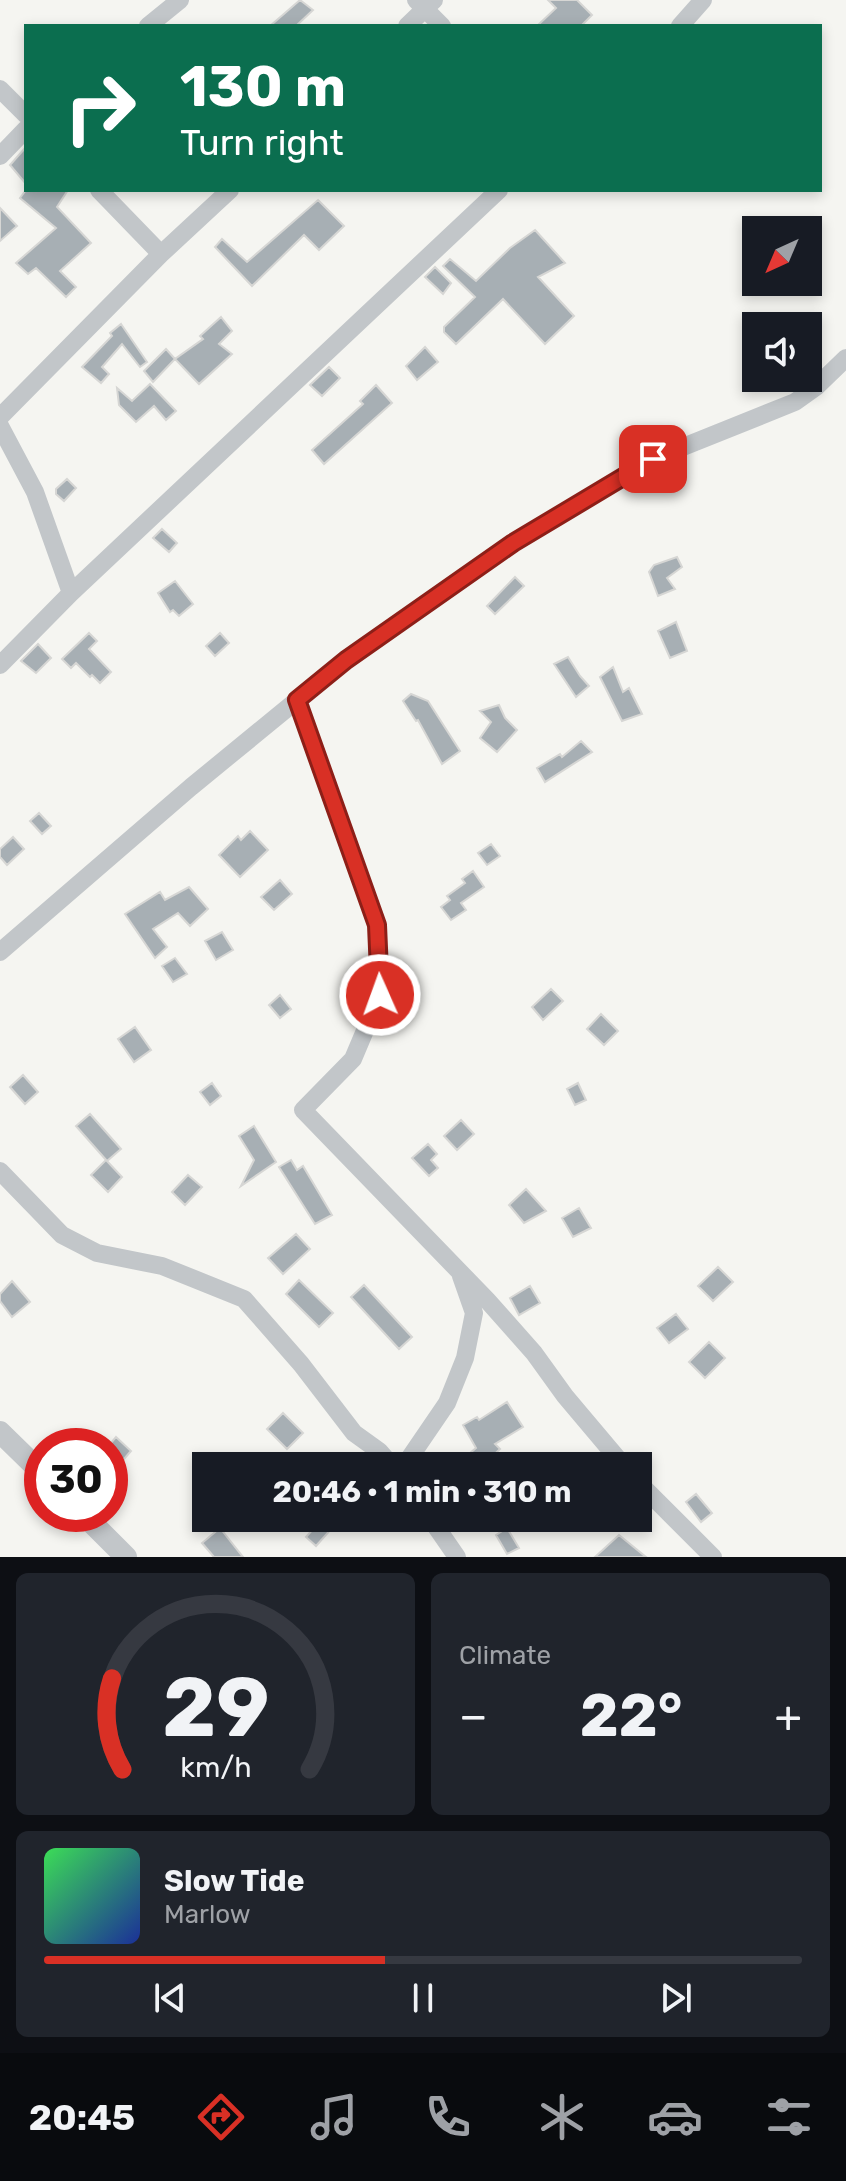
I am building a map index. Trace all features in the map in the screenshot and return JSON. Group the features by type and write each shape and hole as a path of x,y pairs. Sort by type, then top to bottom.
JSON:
{"street":[{"path":"150,24 180,0"},
{"path":"682,24 703,0"},
{"path":"409,24 425,3 441,24"},
{"path":"0,89 24,113"},
{"path":"0,156 24,131"},
{"path":"101,192 161,254"},
{"path":"0,417 161,254 228,192"},
{"path":"0,665 71,593 497,192"},
{"path":"0,952 346,660 513,543 653,459 795,402 846,358"},
{"path":"0,426 35,492 71,593"},
{"path":"297,700 377,925 380,995 353,1059 303,1110 460,1274 474,1313 465,1358 447,1403 414,1452"},
{"path":"0,1171 62,1235 97,1253 162,1266 244,1299 301,1364 354,1433 380,1452"},
{"path":"410,1222 534,1353 612,1452"},
{"path":"4,1443 24,1459"},
{"path":"652,1496 713,1557"},
{"path":"101,1532 126,1557"},
{"path":"440,1532 457,1557"}],"building":[{"path":"300,0 313,10 298,24 272,24"},
{"path":"548,0 577,0 592,15 583,24 539,24 556,8"},
{"path":"24,149 24,182 10,165"},
{"path":"24,192 67,192 57,207 91,243 60,271 76,287 66,297 36,268 28,274 16,263 56,228 20,198"},
{"path":"318,200 344,226 319,250 304,235 252,286 215,247 222,239 247,262"},
{"path":"0,208 17,226 0,241"},
{"path":"535,230 565,263 538,277 574,316 545,344 503,299 456,344 444,332 444,327 475,297 443,266 450,259 476,281 510,248"},
{"path":"435,267 451,283 443,294 425,277"},
{"path":"221,317 232,331 219,344 232,354 199,384 175,359 203,339 200,336"},
{"path":"121,324 147,362 140,367 122,344 102,367 109,374 101,383 82,367"},
{"path":"425,347 438,362 417,380 406,366"},
{"path":"166,349 175,359 153,382 144,371"},
{"path":"329,367 340,378 322,396 310,385"},
{"path":"150,384 176,411 166,420 154,406 136,422 119,405 117,388 132,401"},
{"path":"376,385 392,403 324,464 312,450 363,404 360,401"},
{"path":"67,479 76,488 64,501 56,494 56,489"},
{"path":"162,529 177,543 169,552 153,538"},
{"path":"677,557 682,567 667,578 675,589 658,596 649,572 654,565"},
{"path":"515,577 524,586 495,614 487,606"},
{"path":"175,581 193,604 179,616 173,610 170,612 158,593"},
{"path":"676,622 687,651 670,658 658,631"},
{"path":"89,633 97,641 89,649 111,672 100,683 76,663 71,668 62,659"},
{"path":"220,633 229,643 215,656 206,646"},
{"path":"38,644 51,658 36,673 21,661"},
{"path":"568,657 589,686 576,697 554,664"},
{"path":"613,667 623,692 629,688 642,714 622,721 600,677"},
{"path":"411,694 428,701 460,751 442,764 418,720 403,701"},
{"path":"499,705 505,718 517,730 497,752 480,738 491,722 480,711"},
{"path":"581,741 592,752 545,782 537,768 560,754 562,757"},
{"path":"39,813 51,826 42,834 30,821"},
{"path":"250,831 268,850 240,877 219,855 238,836 241,840"},
{"path":"13,837 24,849 7,865 0,857 0,849"},
{"path":"491,844 500,856 487,865 478,853"},
{"path":"473,871 484,887 461,903 466,910 451,920 441,907 450,900 447,896 465,883 462,879"},
{"path":"280,880 292,894 274,910 261,897"},
{"path":"189,887 208,909 190,926 178,913 153,929 167,947 155,958 125,914 160,892 165,900"},
{"path":"222,932 233,950 216,960 205,941"},
{"path":"175,958 187,974 173,982 162,966"},
{"path":"551,989 563,1001 543,1020 532,1007"},
{"path":"280,995 291,1009 280,1018 269,1005"},
{"path":"601,1014 618,1031 604,1045 587,1029"},
{"path":"135,1027 151,1050 134,1062 118,1039"},
{"path":"23,1075 38,1092 25,1104 10,1087"},
{"path":"212,1083 221,1096 210,1105 200,1092"},
{"path":"578,1083 586,1100 575,1105 567,1089"},
{"path":"90,1114 121,1149 107,1161 76,1126"},
{"path":"461,1120 474,1134 457,1150 444,1136"},
{"path":"254,1126 276,1162 241,1186 254,1160 239,1136"},
{"path":"428,1144 437,1154 431,1160 438,1168 429,1176 412,1158"},
{"path":"106,1160 122,1177 108,1192 91,1175"},
{"path":"291,1160 297,1170 303,1166 332,1215 315,1224 279,1167"},
{"path":"188,1175 202,1187 185,1205 172,1192"},
{"path":"526,1189 546,1211 524,1223 509,1205"},
{"path":"579,1208 591,1228 573,1237 562,1218"},
{"path":"296,1234 310,1249 283,1274 268,1258"},
{"path":"718,1267 733,1282 713,1301 698,1286"},
{"path":"299,1280 333,1313 319,1327 286,1294"},
{"path":"12,1281 30,1302 12,1317 0,1301 0,1294"},
{"path":"364,1285 412,1337 399,1349 351,1297"},
{"path":"530,1286 540,1303 519,1315 510,1298"},
{"path":"676,1314 688,1329 669,1343 657,1328"},
{"path":"709,1342 725,1358 705,1378 689,1362"},
{"path":"507,1402 523,1427 495,1444 500,1449 497,1452 471,1452 476,1448 463,1425 477,1417 479,1420"},
{"path":"283,1413 303,1433 287,1449 267,1429"},
{"path":"696,1494 712,1513 701,1522 686,1502"},
{"path":"215,1532 223,1532 243,1557 214,1557 202,1543"},
{"path":"310,1532 328,1532 316,1546 306,1537"},
{"path":"509,1532 519,1548 507,1554 496,1535"},
{"path":"619,1535 646,1557 595,1557"}],"route":[{"path":"380,995 377,925 297,700 346,660 513,543 653,459"}]}
